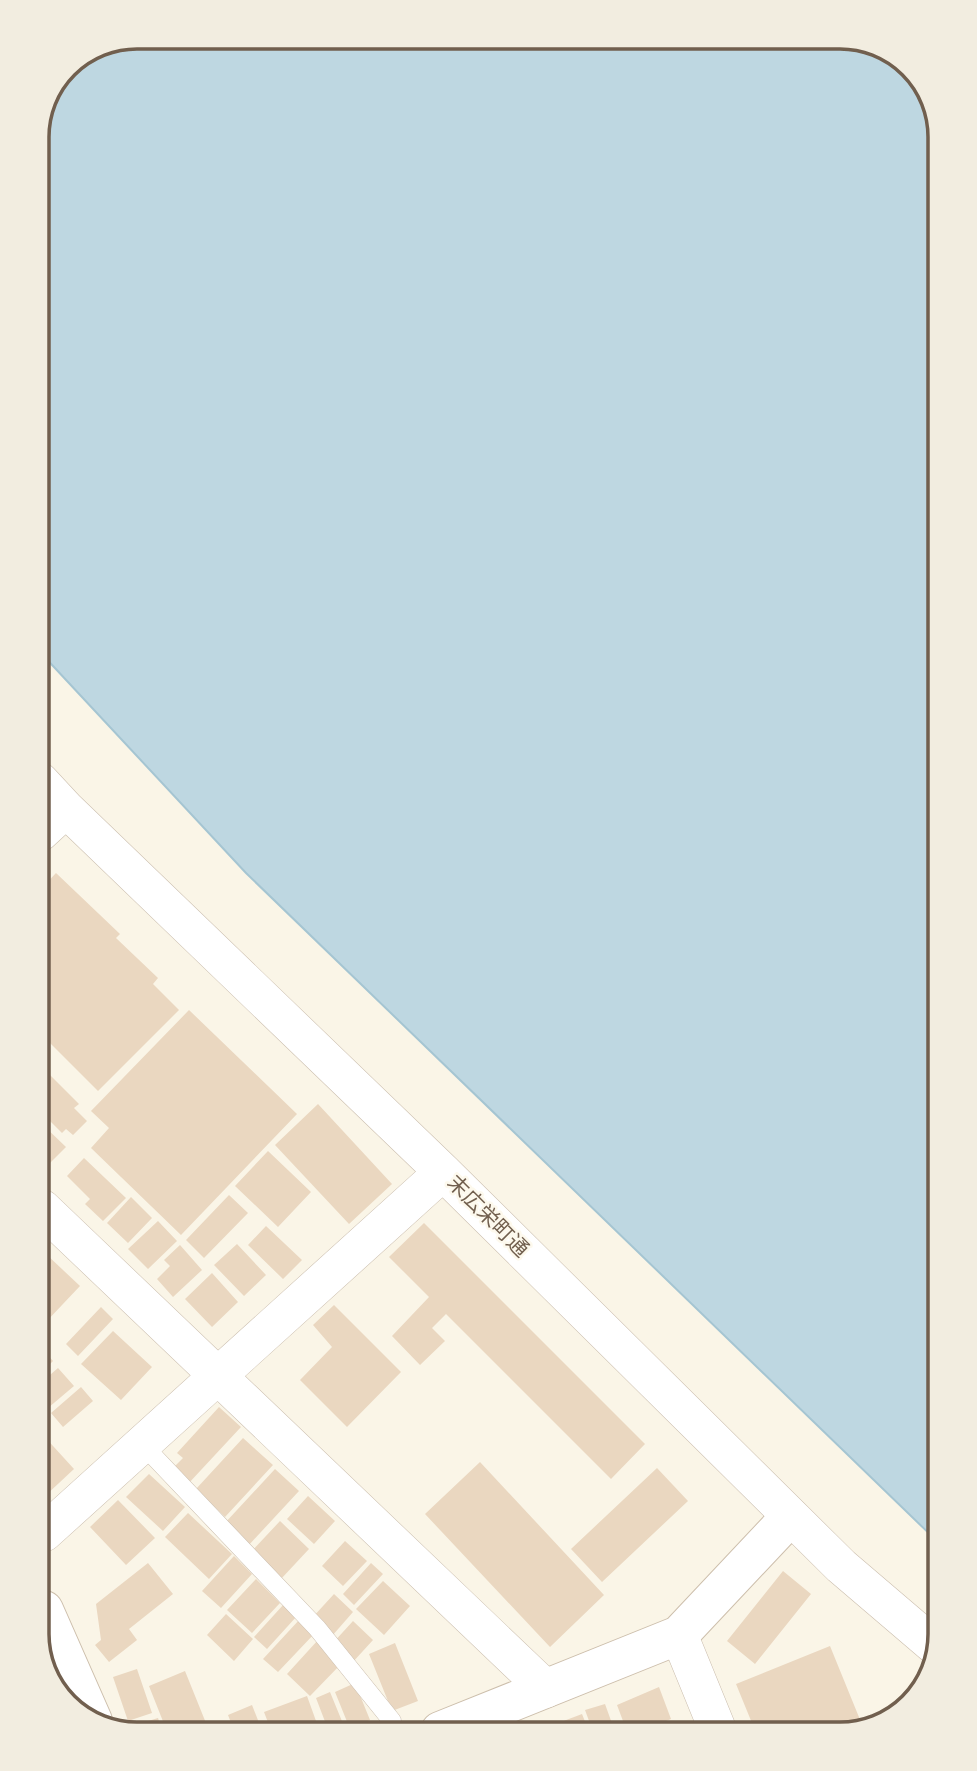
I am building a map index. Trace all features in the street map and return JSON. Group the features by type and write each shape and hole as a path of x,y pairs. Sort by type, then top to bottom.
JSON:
{"street":[{"name":"末広栄町通","path":"53,821 443,1172 790,1517 841,1566 928,1640"},
{"path":"49,1528 443,1172"},
{"path":"49,1215 546,1689"},
{"path":"463,1722 679,1635 790,1517"},
{"path":"49,1621 86,1706"},
{"path":"679,1635 715,1722"}],"lane":[{"path":"142,1444 317,1628 392,1721"}],"water":[{"path":"137,49 846,49 868,54 889,64 910,83 916,93 926,120 928,137 928,1532 246,873 49,662 49,131 58,98 67,83 93,61 109,54"}],"building":[{"path":"56,873 120,934 116,938 158,978 153,984 179,1010 98,1091 49,1042 49,880"},
{"path":"189,1010 297,1114 181,1235 91,1148 109,1128 91,1111"},
{"path":"49,1074 79,1104 74,1108 87,1121 73,1135 66,1129 62,1133 49,1120"},
{"path":"318,1104 392,1184 349,1224 275,1145"},
{"path":"49,1131 66,1147 49,1164"},
{"path":"268,1151 311,1192 278,1227 235,1186"},
{"path":"84,1158 126,1198 103,1221 85,1204 90,1199 67,1176"},
{"path":"229,1195 248,1213 204,1258 186,1240"},
{"path":"131,1197 152,1218 128,1243 107,1223"},
{"path":"158,1221 177,1241 148,1269 128,1249"},
{"path":"424,1223 645,1444 611,1479 446,1314 432,1328 445,1341 420,1365 392,1336 429,1297 389,1257"},
{"path":"266,1226 302,1260 283,1279 248,1245"},
{"path":"237,1244 266,1275 244,1296 214,1265"},
{"path":"180,1245 202,1270 173,1297 157,1279 170,1266 164,1260"},
{"path":"49,1257 80,1286 49,1319"},
{"path":"212,1273 238,1302 212,1327 185,1299"},
{"path":"334,1305 401,1372 347,1427 300,1380 332,1347 313,1325"},
{"path":"101,1307 113,1319 78,1356 66,1344"},
{"path":"113,1331 152,1367 121,1400 81,1364"},
{"path":"58,1368 74,1386 49,1407 49,1376"},
{"path":"81,1387 93,1401 63,1427 51,1413"},
{"path":"219,1407 241,1427 188,1484 172,1469 183,1458 177,1453"},
{"path":"243,1438 273,1465 225,1517 196,1489"},
{"path":"49,1442 74,1469 49,1492"},
{"path":"480,1462 604,1595 550,1647 425,1514"},
{"path":"657,1468 688,1501 602,1582 571,1549"},
{"path":"275,1469 299,1491 248,1546 224,1524"},
{"path":"149,1474 185,1507 163,1531 126,1497"},
{"path":"308,1496 335,1521 314,1544 287,1519"},
{"path":"118,1500 155,1538 126,1565 90,1527"},
{"path":"188,1513 232,1554 209,1579 165,1537"},
{"path":"280,1521 309,1549 281,1579 252,1551"},
{"path":"345,1541 367,1561 343,1586 322,1566"},
{"path":"234,1556 252,1574 221,1608 202,1591"},
{"path":"148,1563 173,1594 129,1629 137,1640 109,1662 95,1645 101,1640 96,1604"},
{"path":"371,1563 383,1574 354,1605 343,1594"},
{"path":"783,1571 811,1594 755,1664 727,1641"},
{"path":"256,1579 280,1603 252,1633 227,1610"},
{"path":"383,1581 410,1606 384,1635 356,1609"},
{"path":"334,1594 353,1612 332,1636 312,1618"},
{"path":"284,1604 297,1616 267,1649 254,1637"},
{"path":"226,1614 253,1639 234,1661 207,1635"},
{"path":"300,1619 315,1633 278,1672 263,1659"},
{"path":"353,1621 373,1640 352,1663 332,1644"},
{"path":"318,1640 342,1663 310,1696 287,1674"},
{"path":"395,1643 418,1701 392,1711 369,1654"},
{"path":"830,1646 860,1719 840,1722 752,1722 736,1684"},
{"path":"137,1669 152,1713 128,1721 113,1677"},
{"path":"185,1671 206,1722 163,1722 149,1686"},
{"path":"355,1683 370,1720 347,1722 335,1692"},
{"path":"659,1687 671,1719 664,1722 623,1722 617,1705"},
{"path":"330,1692 342,1722 325,1722 316,1698"},
{"path":"307,1696 316,1722 268,1722 264,1712"},
{"path":"605,1704 611,1722 589,1722 585,1710"},
{"path":"252,1705 259,1722 231,1722 228,1715"},
{"path":"582,1714 585,1722 561,1722"}]}
